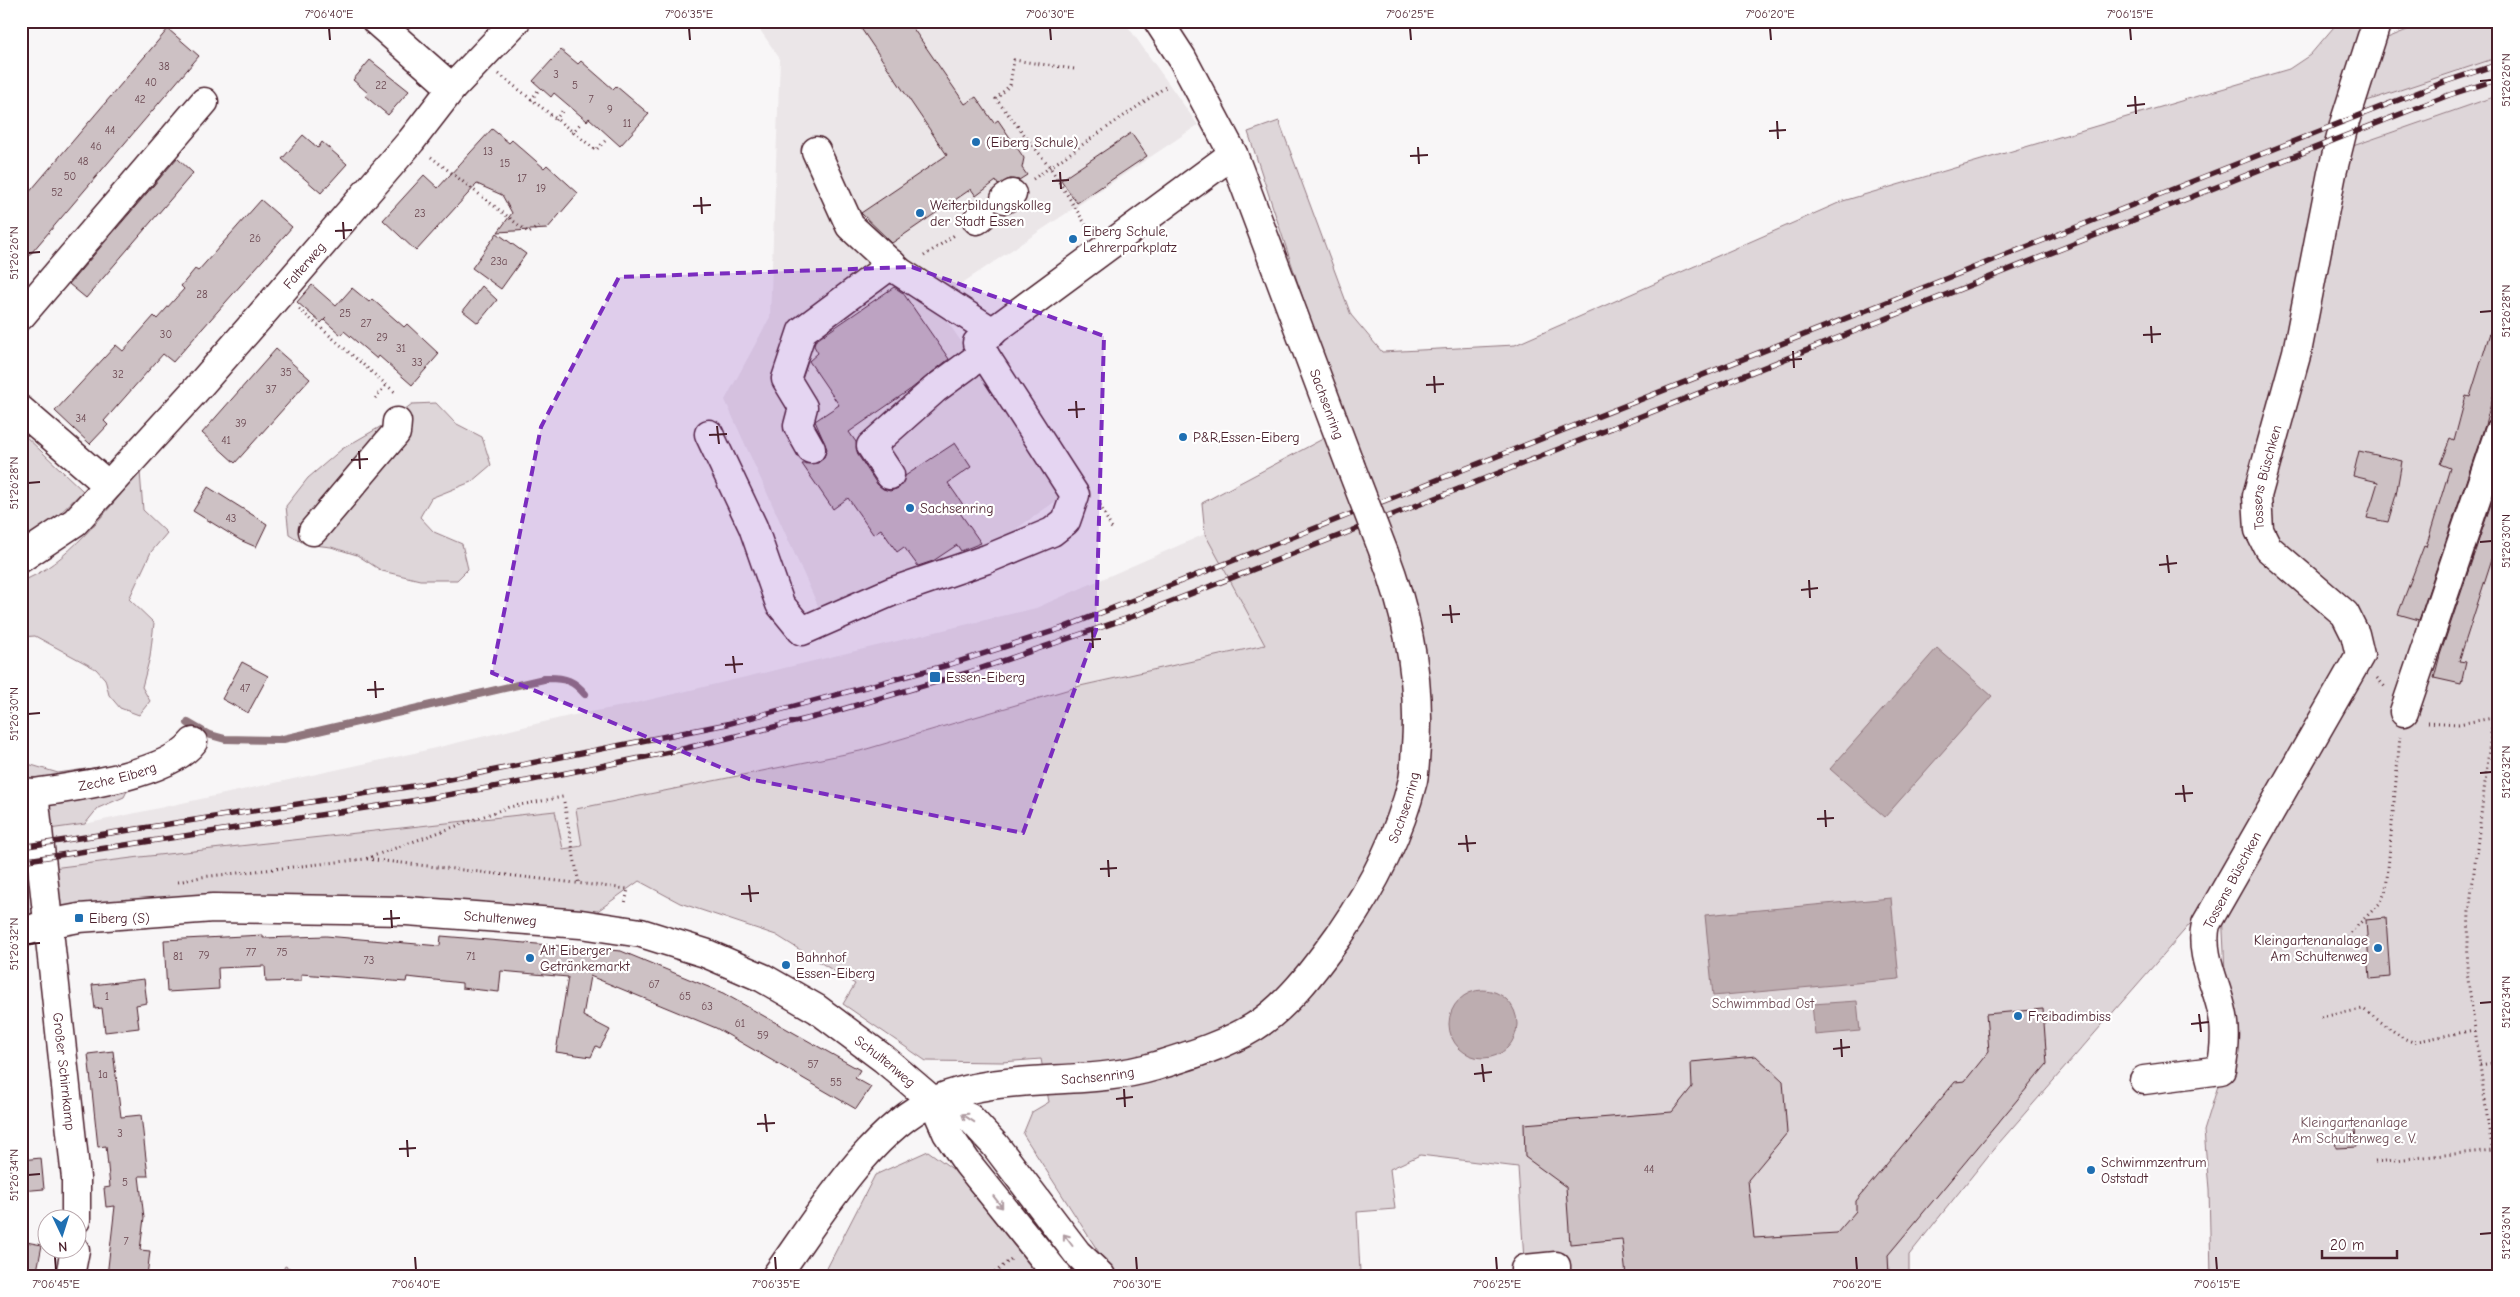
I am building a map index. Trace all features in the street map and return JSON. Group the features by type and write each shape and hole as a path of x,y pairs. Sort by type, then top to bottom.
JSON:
{"street":[{"path":"376,21 452,88"},
{"name":"Falterweg","path":"21,558 75,522 194,392 280,293 411,141 452,88 516,21"},
{"name":"Sachsenring","path":"776,1276 860,1162 893,1128 933,1101 968,1090 1004,1083 1115,1075 1154,1067 1215,1045 1254,1027 1286,1001 1323,958 1353,915 1390,850 1413,778 1418,724 1414,670 1404,611 1384,553 1233,154 1188,69 1158,21"},
{"name":"Tossens Büschken","path":"2144,1080 2221,1070 2224,1055 2224,1022 2205,952 2203,936 2206,924 2360,655 2355,634 2345,614 2268,548 2259,530 2257,496 2297,352 2332,173 2345,120 2377,21"},
{"path":"21,316 204,102"},
{"path":"709,434 753,526 780,604 802,631 891,592 987,559 1052,532 1066,521 1075,495 989,343 896,268 850,226 816,151"},
{"path":"890,475 871,446 989,343 1102,251 1233,154"},
{"path":"811,449 798,426 803,407 786,378 802,331 896,268"},
{"path":"21,410 108,485"},
{"path":"313,531 396,433 396,422"},
{"path":"2404,712 2499,432"},
{"name":"Zeche Eiberg","path":"47,924 28,792 113,780 152,766 186,750 193,742"},
{"name":"Schultenweg","path":"21,933 47,924 79,918 213,908 417,912 582,924 641,933 705,953 763,978 817,1009 884,1059 933,1101 970,1118 995,1145 1077,1253 1101,1276"},
{"name":"Großer Schirnkamp","path":"47,924 76,1178 76,1210"},
{"name":"Schultenweg","path":"933,1101 947,1134 968,1164 1058,1276"},
{"path":"70,1276 74,1260"},
{"path":"1525,1270 1556,1266 1556,1276"}],"path":[{"path":"479,58 555,120 596,150 607,139"},
{"path":"1074,69 1014,60 1010,85 996,99 1050,167 1102,251"},
{"path":"1050,167 1188,69"},
{"path":"531,100 540,88"},
{"path":"555,120 564,109"},
{"path":"572,133 581,123"},
{"path":"411,141 529,233 542,224"},
{"path":"896,268 994,207"},
{"path":"280,293 397,394"},
{"path":"375,398 387,384"},
{"path":"1097,500 1112,529"},
{"path":"2343,940 2381,902 2386,890 2404,712"},
{"path":"2493,718 2469,912 2467,972 2493,1150"},
{"path":"364,859 509,807 563,797"},
{"path":"564,802 580,884"},
{"path":"176,883 201,877 364,859 628,889 620,930"},
{"path":"2321,1017 2363,1009 2403,1038 2413,1042 2474,1030"},
{"path":"2480,1065 2499,1062"},
{"path":"2375,1162 2493,1150 2499,1154"}],"highlighted area":[{"path":"912,267 1104,336 1096,630 1023,833 749,779 492,673 541,427 619,277"}],"shaded area":[{"name":"Weiterbildungskolleg der Stadt Essen","path":"754,21 1124,21 1198,125 934,302 1066,494 986,550 819,608 725,400 770,317 780,59"},
{"path":"2499,57 2499,95 2350,147 2358,104"},
{"path":"1205,534 1266,645 1080,686 860,751 576,809 582,846 563,849 555,811 21,872 21,833 85,824 414,753 569,716 623,706 1036,608"},
{"path":"1937,648 1992,696 1885,817 1830,769"},
{"path":"1891,898 1899,979 1713,996 1705,915"},
{"path":"1483,990 1496,993 1507,1000 1514,1011 1517,1024 1514,1037 1507,1048 1496,1055 1483,1058 1470,1055 1459,1048 1452,1037 1449,1024 1452,1011 1459,1000 1470,993"},
{"path":"1857,1001 1860,1031 1815,1035 1812,1004"}],"green space":[{"path":"2339,21 2374,21 2350,147 2499,95 2499,1276 2211,1276 2209,1189 2204,1131 2229,1050 2222,912 2190,924 1992,1151 1909,1255 1909,1276 1525,1276 1518,1167 1420,1155 1390,1169 1395,1209 1357,1212 1360,1272 1342,1276 1114,1276 1023,1134 1032,1112 1049,1102 1041,1059 1002,1062 926,1061 843,1004 855,984 776,935 680,903 639,881 581,923 407,911 21,931 21,872 555,811 563,849 582,846 576,809 860,751 1080,686 1265,645 1205,534 1202,503 1349,425 1320,350 1248,132 1279,121 1351,315 1382,352 1515,345 1843,201 2289,69 2310,55"},
{"path":"2429,21 2499,21 2499,57 2358,104 2380,41"},
{"path":"436,403 455,423 482,437 491,465 471,482 431,498 420,517 434,532 462,544 468,569 457,580 420,580 382,571 357,555 331,547 305,544 289,534 286,506 308,478 342,449 385,424 412,404"},
{"path":"21,432 83,491 51,522 21,541"},
{"path":"140,472 143,510 167,533 151,552 129,599 154,623 150,657 142,687 150,701 139,715 120,708 109,695 105,679 96,669 35,636 21,637 21,581 37,574 70,550 101,518"},
{"path":"28,764 58,773 120,764 131,783 124,797 98,808 85,824 21,833 21,772"},
{"path":"928,1151 954,1170 1038,1276 823,1276 875,1175"},
{"path":"285,1266 307,1276 280,1276"}],"building":[{"name":"(Eiberg Schule)","path":"856,21 908,21 965,104 976,97 994,123 998,120 1024,158 1022,168 1027,175 1019,180 1010,179 998,185 996,181 976,196 971,189 892,243 861,213 947,155"},
{"path":"168,29 199,56 21,265 21,202"},
{"path":"561,50 578,64 581,61 613,89 616,86 649,114 620,146 589,118 587,121 554,93 551,97 533,81"},
{"path":"370,60 409,91 388,115 365,96 368,93 353,80"},
{"path":"492,129 509,143 512,140 544,168 547,165 578,193 547,229 498,232 512,213 502,195 477,184 416,251 383,220 424,175 438,188"},
{"path":"1131,133 1147,156 1077,203 1061,180"},
{"path":"303,135 318,148 322,142 347,164 321,193 282,159"},
{"path":"177,158 193,173 86,298 69,284"},
{"path":"261,200 292,227 173,362 163,354 104,421 108,425 90,444 55,411 116,345 123,351 154,316 157,319 184,289 181,286 195,269 198,271"},
{"path":"497,233 526,254 501,289 472,268"},
{"path":"312,285 336,306 352,288 369,302 372,299 404,327 407,324 439,354 412,385 379,356 377,359 344,331 341,335 324,320 321,323 297,302"},
{"path":"482,286 497,300 478,323 463,311"},
{"path":"894,287 903,293 949,359 911,389 849,432 856,442 858,455 877,484 883,489 890,491 899,488 905,476 955,443 971,467 948,483 964,506 958,510 981,543 961,551 957,545 933,561 918,566 904,547 897,552 881,529 873,534 848,498 833,509 802,464 818,463 824,457 827,449 815,421 839,405 809,361 818,353 814,346 815,341"},
{"path":"2494,320 2499,321 2499,376 2485,425 2419,620 2398,614 2424,546 2426,547 2450,468 2440,464 2450,439 2454,441 2466,396 2470,397"},
{"path":"276,349 310,379 235,463 202,433"},
{"path":"2359,451 2402,461 2396,495 2388,522 2367,518 2378,482 2353,476"},
{"path":"208,487 267,524 256,547 240,540 193,511"},
{"path":"2492,501 2499,503 2499,537 2459,661 2466,662 2461,684 2434,678 2440,655"},
{"path":"242,662 268,676 248,713 222,699"},
{"name":"Kleingartenanalage Am Schultenweg","path":"2386,918 2390,977 2370,979 2366,920"},
{"path":"263,935 263,938 326,936 440,946 441,936 621,951 723,993 860,1070 855,1078 871,1087 856,1109 716,1028 590,976 583,1016 610,1030 600,1048 596,1046 591,1057 556,1052 568,977 501,971 499,992 462,988 462,983 407,977 406,982 301,974 301,981 266,982 265,966 218,968 219,989 167,992 164,940"},
{"path":"144,979 147,1003 136,1005 139,1028 105,1032 102,1008 95,1009 92,985"},
{"path":"2043,1009 2047,1064 1888,1255 1889,1276 1626,1276 1622,1239 1570,1244 1566,1187 1525,1157 1524,1124 1672,1112 1692,1087 1691,1062 1756,1056 1783,1081 1787,1133 1748,1180 1754,1238 1837,1233 1856,1211 1856,1201 1955,1082 1965,1081 1989,1051 1986,1014"},
{"path":"113,1051 121,1117 141,1115 148,1176 139,1176 144,1218 140,1250 150,1251 147,1276 107,1276 115,1206 106,1207 104,1188 110,1187 106,1146 98,1147 88,1054"},
{"path":"2355,1126 2356,1147 2336,1148 2334,1128"},
{"path":"41,1158 44,1189 21,1191 21,1160"},
{"path":"21,1241 38,1244 39,1260 36,1276 21,1276"}],"waterway":[{"path":"188,723 207,734 225,739 279,740 548,678 569,681 585,694"}],"railway":[{"path":"21,847 420,785 727,724 948,665 1060,629 2345,121 2447,81 2499,64"},
{"path":"21,861 424,799 527,781 670,752 819,716 967,673 1134,616 1446,494 2342,137 2449,95 2499,79"}],"place":[{"name":"(Eiberg Schule)","path":"976,142"},
{"name":"Weiterbildungskolleg der Stadt Essen","path":"920,213"},
{"name":"Eiberg Schule, Lehrerparkplatz","path":"1073,239"},
{"name":"P&R,Essen-Eiberg","path":"1183,437"},
{"name":"Sachsenring","path":"910,508"},
{"name":"Essen-Eiberg","path":"935,677"},
{"name":"Eiberg (S)","path":"79,918"},
{"name":"Kleingartenanalage Am Schultenweg","path":"2378,948"},
{"name":"Alt Eiberger Getränkemarkt","path":"530,958"},
{"name":"Bahnhof Essen-Eiberg","path":"786,965"},
{"name":"Freibadimbiss","path":"2018,1016"},
{"name":"Schwimmzentrum Oststadt","path":"2091,1170"}],"park label":[{"name":"Schwimmbad Ost","path":"1763,1003"},
{"name":"Kleingartenanlage Am Schultenweg e. V.","path":"2354,1130"}]}
